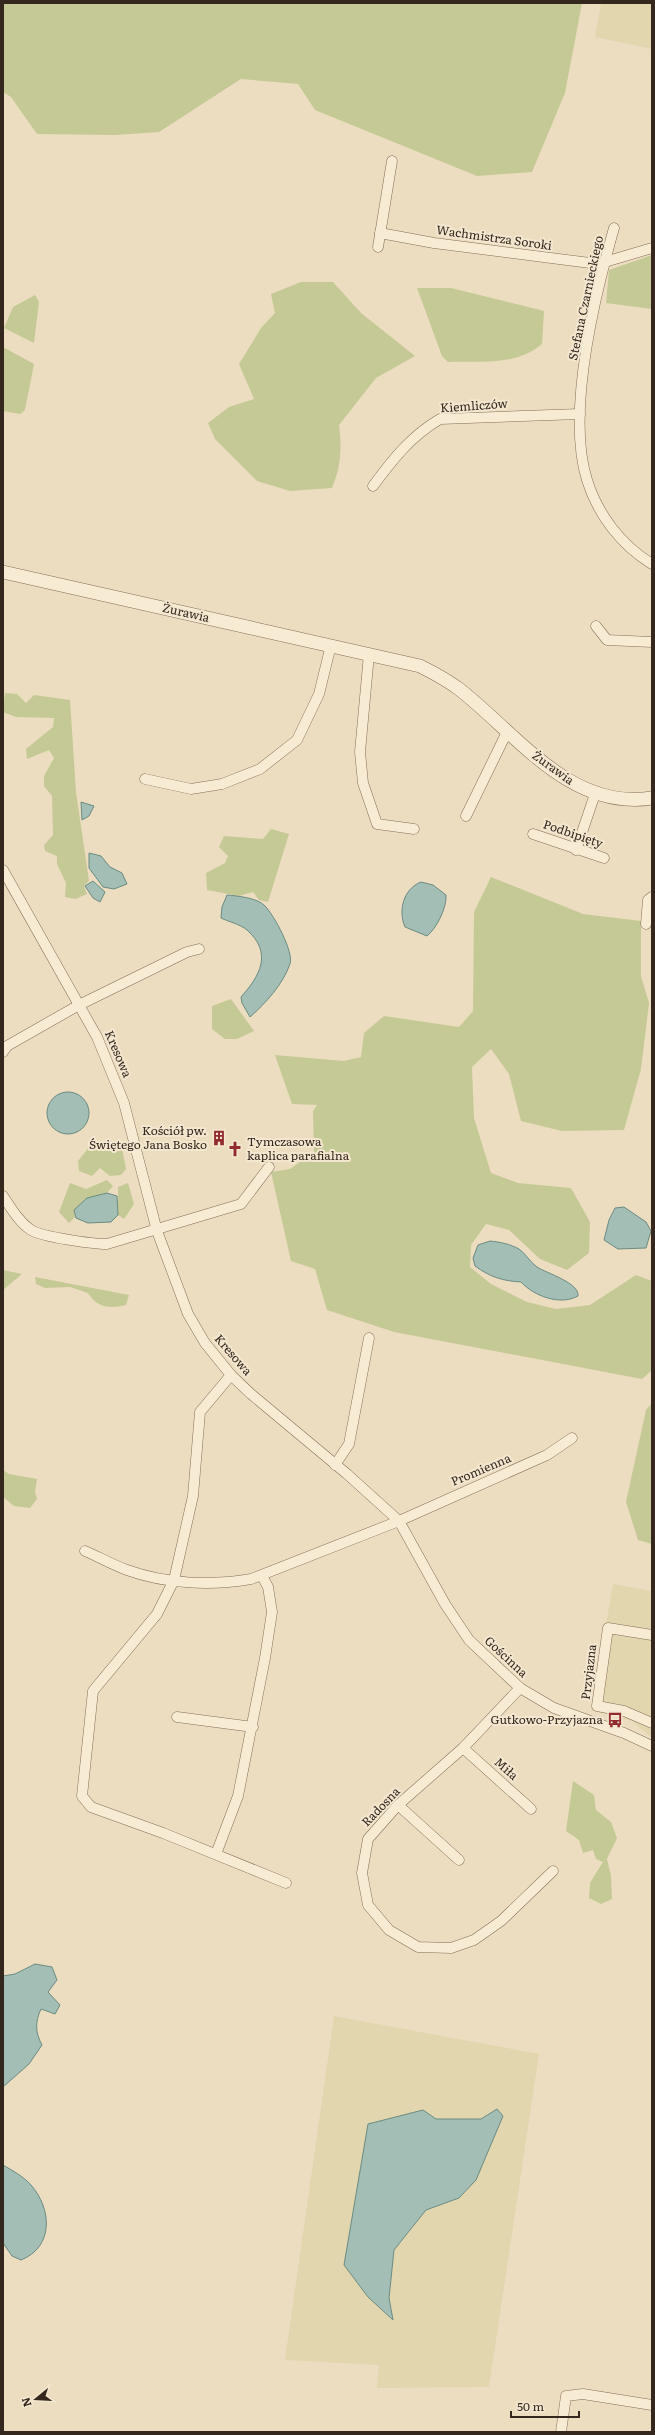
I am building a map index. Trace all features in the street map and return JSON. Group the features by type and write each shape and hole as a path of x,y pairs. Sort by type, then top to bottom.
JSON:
{"street":[{"path":"378,247 392,161"},
{"name":"Stefana Czarnieckiego","path":"614,228 605,260 587,344 580,414 583,464 587,480 601,511 615,534 634,553 652,564"},
{"name":"Wachmistrza Soroki","path":"380,233 434,243 598,264 605,260 652,248"},
{"name":"Kiemliczów","path":"373,486 409,442 422,430 440,419 580,414"},
{"name":"Żurawia","path":"3,572 420,666 442,677 460,689 506,732 570,782 595,794 618,798 652,798"},
{"path":"596,626 607,640 652,642"},
{"path":"145,779 191,789 222,784 260,769 297,740 319,694 331,645"},
{"path":"369,654 360,752 363,783 377,824 414,829"},
{"path":"466,816 506,732"},
{"path":"576,850 595,794"},
{"name":"Podbipięty","path":"533,834 576,850 604,858"},
{"name":"Kresowa","path":"3,870 97,1037 124,1103 156,1231 188,1314 205,1343 231,1375 334,1465 347,1474 398,1521"},
{"path":"646,924 648,900 652,897"},
{"path":"3,1052 7,1046 79,1005 187,952 199,949"},
{"path":"3,1196 20,1220 32,1230 83,1242 107,1244 156,1231 177,1222 240,1204 269,1167"},
{"path":"334,1465 349,1444 368,1338"},
{"path":"231,1375 200,1412 193,1496 174,1580 157,1614 93,1691 82,1796 91,1807 216,1854 286,1883"},
{"name":"Promienna","path":"85,1551 126,1570 153,1578 230,1582 262,1576 398,1521 547,1455 572,1438"},
{"name":"Gościnna","path":"398,1521 445,1604 469,1640 520,1688 554,1708 624,1733 652,1746"},
{"path":"216,1854 238,1796 253,1727 272,1612 268,1588 262,1576"},
{"name":"Przyjazna","path":"652,1635 608,1628 597,1706 624,1711 652,1723"},
{"name":"Radosna","path":"520,1688 463,1748 398,1805 368,1839 362,1873 368,1905 389,1930 418,1947 451,1948 474,1940 502,1921 553,1872"},
{"path":"176,1717 253,1727"},
{"name":"Miła","path":"463,1748 531,1809"},
{"path":"398,1805 459,1860"},
{"path":"561,2432 566,2396 583,2394 652,2405"}],"shaded area":[{"path":"601,3 652,3 652,49 595,37"},
{"path":"613,1584 652,1591 652,1738 632,1721 591,1710"},
{"path":"334,2016 539,2054 489,2387 377,2388 379,2365 285,2360","holes":["497,2109 503,2116 459,2198 426,2210 394,2250 389,2298 393,2319 368,2297 423,2110 436,2119 481,2119"]}],"green space":[{"path":"3,3 582,3 565,93 532,172 477,176 315,110 298,84 241,79 159,132 115,135 37,134 11,97 3,92"},
{"path":"652,255 652,309 606,303 609,270"},
{"path":"301,282 333,282 361,313 415,356 376,378 339,425 340,457 332,488 290,491 257,481 215,439 208,423 229,407 254,399 239,364 261,328 275,313 271,294"},
{"path":"417,288 451,288 544,311 542,344 521,356 509,359 485,362 448,362 442,356"},
{"path":"35,295 39,302 34,343 4,328 13,307"},
{"path":"3,347 34,364 25,410 20,414 3,411"},
{"path":"5,693 17,694 26,703 34,695 70,700 76,792 89,881 84,886 87,894 75,899 65,897 66,883 57,864 57,856 45,851 44,845 53,835 52,796 44,786 44,776 54,758 49,750 27,759 26,749 53,727 54,718 16,717 3,712"},
{"path":"271,829 289,834 268,902 259,900 253,892 239,896 207,890 206,873 225,863 228,856 219,847 224,836 263,839"},
{"path":"491,877 583,914 641,921 641,976 649,1003 641,1069 624,1130 562,1131 521,1121 509,1074 491,1049 472,1067 474,1118 491,1173 518,1183 571,1188 590,1222 589,1253 567,1270 540,1259 509,1230 486,1224 471,1245 470,1267 491,1284 527,1302 556,1309 590,1305 636,1275 652,1281 652,1364 651,1371 642,1379 394,1332 327,1310 315,1269 291,1261 271,1172 290,1169 314,1152 313,1111 317,1105 292,1104 275,1055 344,1061 361,1057 364,1033 384,1016 459,1027 473,1011 474,912"},
{"path":"231,999 254,1031 237,1039 225,1039 212,1029 212,1006"},
{"path":"103,1143 113,1143 114,1149 122,1149 126,1169 121,1175 110,1176 100,1168 92,1176 79,1171 78,1161 90,1146 99,1151"},
{"path":"107,1180 113,1186 107,1193 87,1198 74,1210 75,1217 69,1223 59,1212 70,1183 86,1189"},
{"path":"128,1183 134,1204 124,1219 118,1215 118,1187"},
{"path":"3,1270 22,1274 3,1290"},
{"path":"35,1277 129,1295 126,1305 109,1307 95,1302 88,1293 70,1287 45,1288 36,1284"},
{"path":"652,1403 652,1544 638,1540 626,1502 646,1410"},
{"path":"3,1470 9,1474 37,1479 35,1492 37,1499 30,1508 14,1506 3,1497"},
{"path":"573,1781 594,1795 596,1810 611,1822 617,1838 607,1859 611,1876 612,1899 601,1904 589,1898 590,1883 603,1862 596,1859 593,1850 583,1853 579,1840 566,1831"}],"water":[{"path":"81,802 94,806 89,816 82,820"},
{"path":"89,853 101,856 110,867 122,873 127,884 114,889 103,887 89,868"},
{"path":"93,881 105,892 100,902 93,898 85,886"},
{"path":"421,882 433,885 446,895 445,905 441,917 427,936 405,927 402,914 402,908 406,895 415,885"},
{"path":"227,895 253,899 262,903 273,917 289,951 290,964 283,979 262,1006 250,1017 242,1003 241,997 254,981 261,964 262,956 260,947 247,930 221,918 222,907"},
{"path":"64,1092 72,1092 83,1098 89,1109 89,1117 83,1128 72,1134 64,1134 53,1128 47,1117 47,1109 53,1098"},
{"path":"107,1193 117,1196 118,1215 111,1222 88,1223 76,1218 74,1210 87,1198"},
{"path":"624,1207 646,1222 651,1231 646,1248 618,1249 604,1240 609,1220 615,1208"},
{"path":"490,1241 519,1249 537,1267 562,1279 574,1287 578,1296 571,1299 555,1300 533,1292 521,1282 497,1278 481,1270 475,1266 473,1258 478,1245"},
{"path":"35,1964 52,1967 57,1980 48,1992 60,2005 55,2014 41,2009 38,2018 37,2031 42,2045 29,2064 3,2087 3,1976 15,1974"},
{"path":"497,2109 503,2116 476,2180 459,2198 426,2210 394,2250 389,2298 393,2320 368,2297 344,2265 368,2124 423,2110 436,2119 481,2119"},
{"path":"3,2165 21,2176 31,2185 43,2205 46,2216 44,2237 39,2246 32,2254 21,2260 12,2256 3,2243"}],"place":[{"name":"Kościół pw. Świętego Jana Bosko","path":"219,1138"},
{"name":"Tymczasowa kaplica parafialna","path":"235,1149"},
{"name":"Gutkowo-Przyjazna","path":"615,1720"}]}
